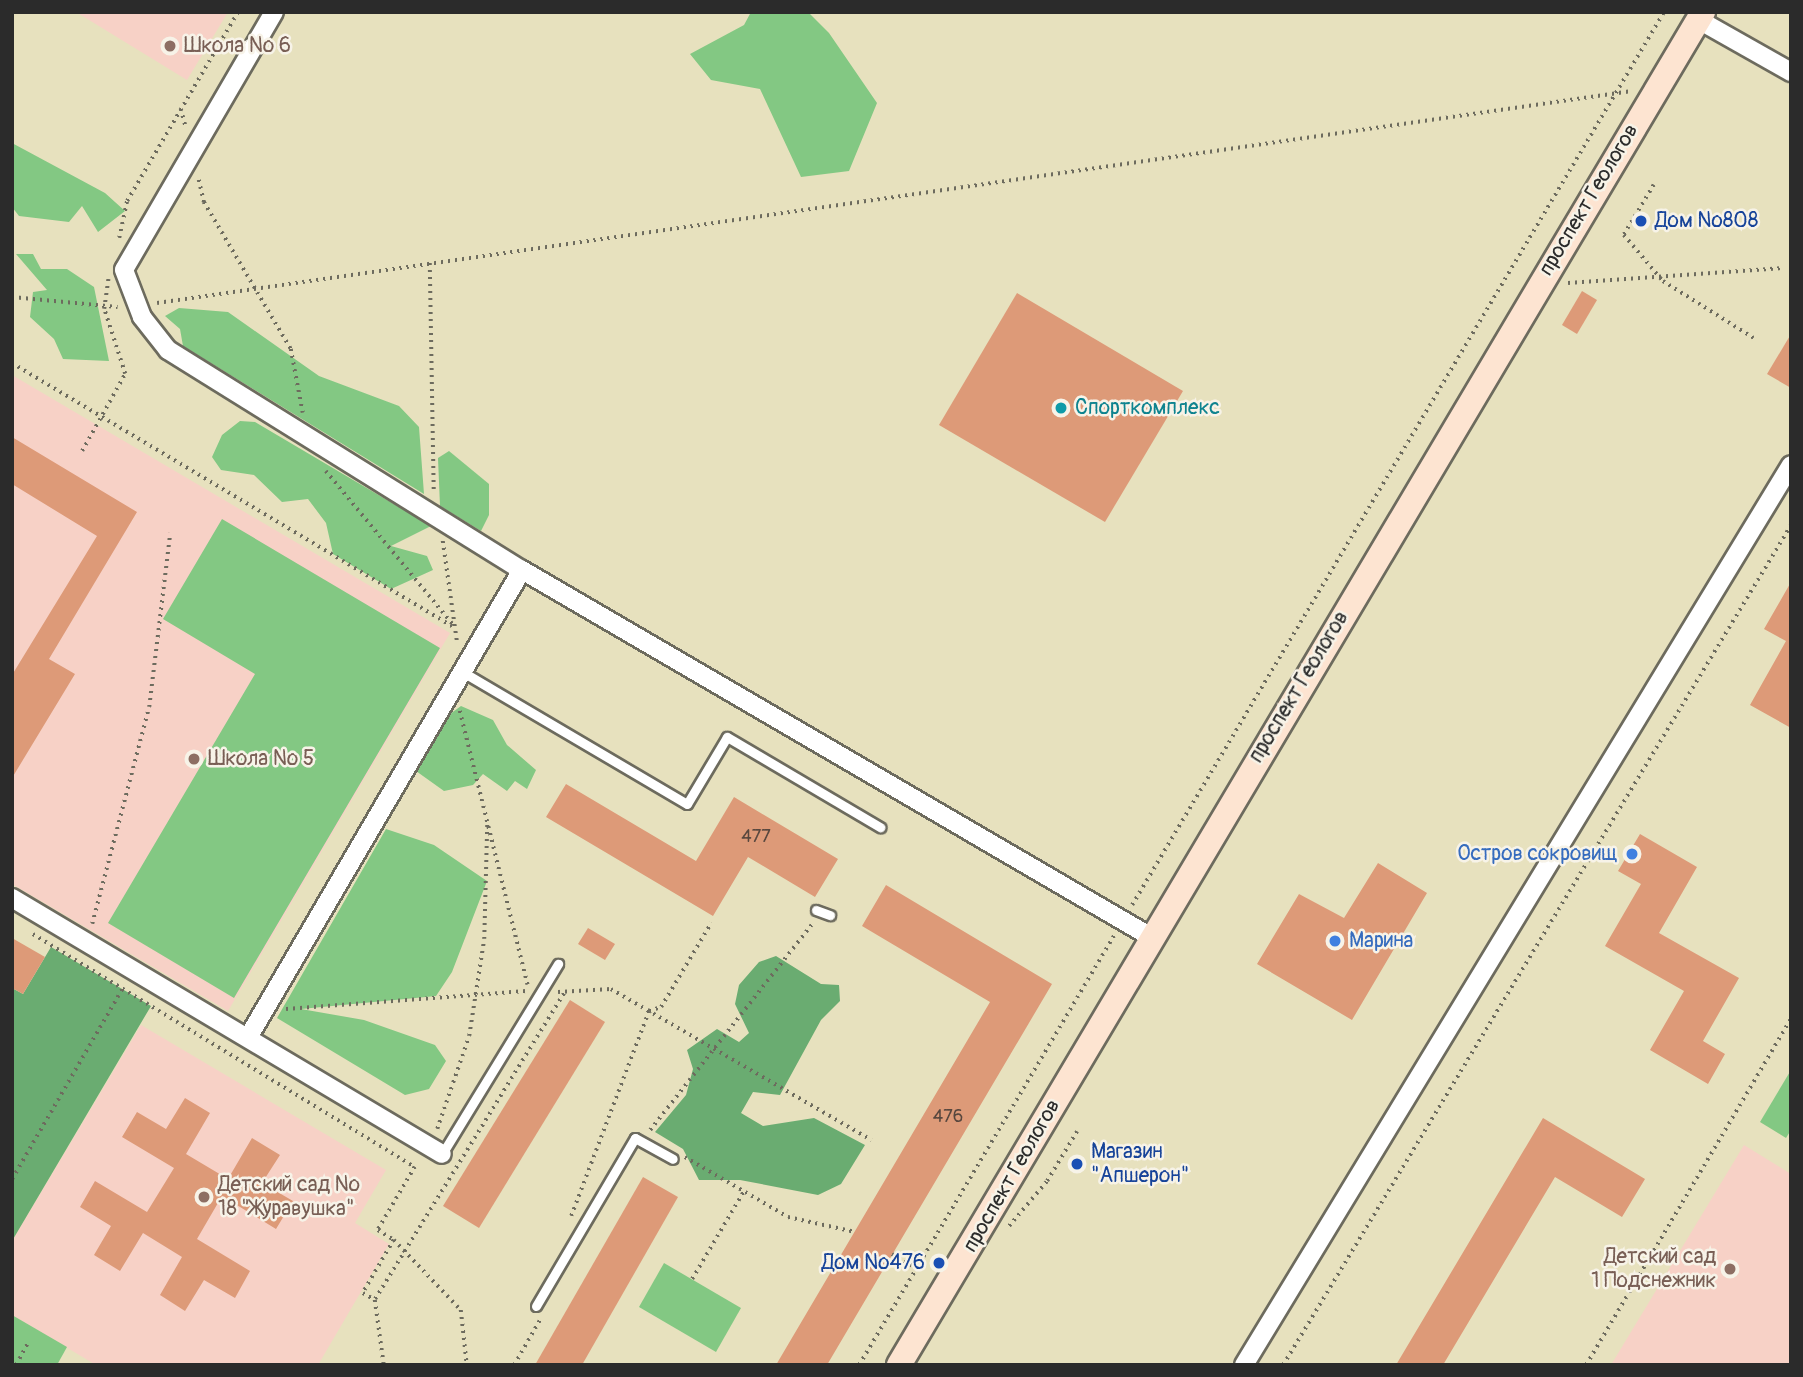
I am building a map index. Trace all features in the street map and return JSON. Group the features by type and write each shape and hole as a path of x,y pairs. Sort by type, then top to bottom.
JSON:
{"street":[{"path":"274,12 124,270 138,305 168,350 522,570 1151,937"},
{"path":"1701,16 1784,63"},
{"name":"проспект Геологов","path":"900,1365 1538,284 1701,16"},
{"path":"1244,1365 1791,465"},
{"path":"249,1036 522,570"},
{"path":"12,898 249,1036 436,1150"}],"lane":[{"path":"461,671 688,804 727,737 880,827"},
{"path":"436,1150 558,964"},
{"path":"536,1306 635,1138 672,1154"}],"path":[{"path":"116,250 127,201 238,12"},
{"path":"859,1365 1664,12"},
{"path":"12,297 104,309 138,305 1641,90"},
{"path":"181,110 204,202 253,289 291,349 307,436"},
{"path":"1654,185 1624,235 1663,281 1754,338"},
{"path":"430,263 430,460 456,628 464,740 487,817 530,991"},
{"path":"1538,284 1663,281 1782,268"},
{"path":"82,451 125,374 104,309 110,273"},
{"path":"12,362 456,628"},
{"path":"323,467 456,628"},
{"path":"1283,1365 1791,525"},
{"path":"87,942 149,708 170,533"},
{"path":"436,1150 468,1036 484,939 487,817"},
{"path":"643,1143 822,912"},
{"path":"649,1011 661,1007 711,923"},
{"path":"22,926 415,1167 378,1230 394,1240 461,1310 467,1365"},
{"path":"12,1179 133,968"},
{"path":"277,1009 475,993 611,989 872,1140"},
{"path":"384,1365 375,1300 565,991"},
{"path":"566,1229 649,1011"},
{"path":"1586,1365 1791,1019"},
{"path":"1003,1237 1077,1131"},
{"path":"672,1154 788,1217 855,1232"},
{"path":"692,1279 744,1191"},
{"path":"375,1300 363,1293 394,1240"},
{"path":"892,1254 916,1268"},
{"path":"514,1365 548,1306"},
{"path":"16,1365 28,1342"}],"shaded area":[{"name":"Школа № 6","path":"76,12 228,12 187,80"},
{"name":"Школа № 5","path":"12,375 450,633 228,1011 12,884"},
{"name":"Детский сад № 18 \"Журавушка\"","path":"141,1025 386,1170 355,1223 389,1244 318,1365 96,1365 12,1315 12,1241"},
{"name":"Детский сад 1 Подснежник","path":"1744,1145 1791,1174 1791,1365 1611,1365"}],"green space":[{"path":"751,12 808,12 829,33 877,103 849,171 801,177 760,89 711,80 690,54 744,25"},
{"path":"12,143 105,193 125,211 98,232 82,206 69,222 19,216 12,207"},
{"path":"16,254 33,254 41,269 67,269 94,287 109,361 63,359 54,339 30,317 33,292 47,290"},
{"path":"179,308 228,312 319,376 399,406 419,427 424,494 183,346 180,329 165,316"},
{"path":"240,421 255,422 431,526 391,546 427,556 433,570 391,589 333,554 326,523 308,499 282,502 254,475 221,470 212,457 222,435"},
{"path":"449,451 489,484 489,515 481,531 440,506 438,458"},
{"path":"222,519 440,648 234,998 108,923 255,674 163,619"},
{"path":"461,706 493,720 507,745 536,770 527,789 515,781 507,791 483,774 473,785 444,791 416,771 446,717"},
{"path":"386,829 434,845 487,881 452,972 436,996 301,1009 364,1020 435,1045 446,1061 429,1089 405,1095 277,1018"},
{"path":"51,947 151,1006 12,1241 12,988 23,994"},
{"path":"776,956 821,984 839,985 840,1001 821,1020 780,1095 753,1092 741,1113 763,1126 814,1118 865,1145 841,1184 818,1195 740,1180 699,1180 683,1149 655,1132 686,1095 693,1069 687,1050 717,1029 739,1042 749,1033 735,1004 739,985 759,962"},
{"path":"1791,1070 1791,1130 1786,1138 1760,1122"},
{"path":"664,1263 741,1308 716,1352 639,1307"},
{"path":"12,1315 67,1347 57,1365 12,1365"}],"building":[{"path":"1582,291 1597,300 1577,334 1562,325"},
{"name":"Спорткомплекс","path":"1017,293 1183,391 1105,522 939,425"},
{"path":"1791,334 1791,388 1767,374"},
{"path":"12,437 137,512 49,659 75,674 12,778 12,675 97,536 12,484"},
{"path":"1791,582 1791,728 1750,705 1786,641 1764,629"},
{"path":"566,784 696,861 734,797 838,859 815,897 748,857 713,916 546,817"},
{"path":"1640,834 1697,867 1659,933 1739,978 1703,1041 1725,1054 1708,1084 1650,1050 1684,991 1605,946 1641,884 1618,871"},
{"name":"Марина","path":"1378,863 1427,893 1352,1020 1257,964 1299,894 1344,918"},
{"path":"886,885 1052,984 827,1365 776,1365 990,1002 862,926"},
{"path":"588,928 615,944 605,960 578,944"},
{"path":"12,938 45,957 23,994 12,988"},
{"path":"570,1000 605,1022 479,1228 443,1206"},
{"path":"185,1098 210,1113 186,1154 228,1179 252,1138 280,1155 262,1183 293,1201 276,1229 222,1196 197,1239 250,1271 235,1298 204,1280 185,1311 160,1295 182,1257 143,1233 120,1271 94,1255 111,1226 80,1207 95,1181 147,1212 174,1168 122,1137 137,1112 166,1129"},
{"path":"1543,1118 1645,1179 1622,1217 1555,1177 1443,1365 1396,1365"},
{"path":"643,1177 678,1197 582,1365 535,1365"}],"place":[{"name":"Школа № 6","path":"170,46"},
{"name":"Дом №808","path":"1641,221"},
{"name":"Спорткомплекс","path":"1061,408"},
{"name":"Школа № 5","path":"194,759"},
{"name":"Остров сокровищ","path":"1632,854"},
{"name":"Марина","path":"1335,941"},
{"name":"Магазин \"Апшерон\"","path":"1077,1164"},
{"name":"Детский сад № 18 \"Журавушка\"","path":"204,1197"},
{"name":"Дом №476","path":"939,1263"},
{"name":"Детский сад 1 Подснежник","path":"1730,1269"}]}
